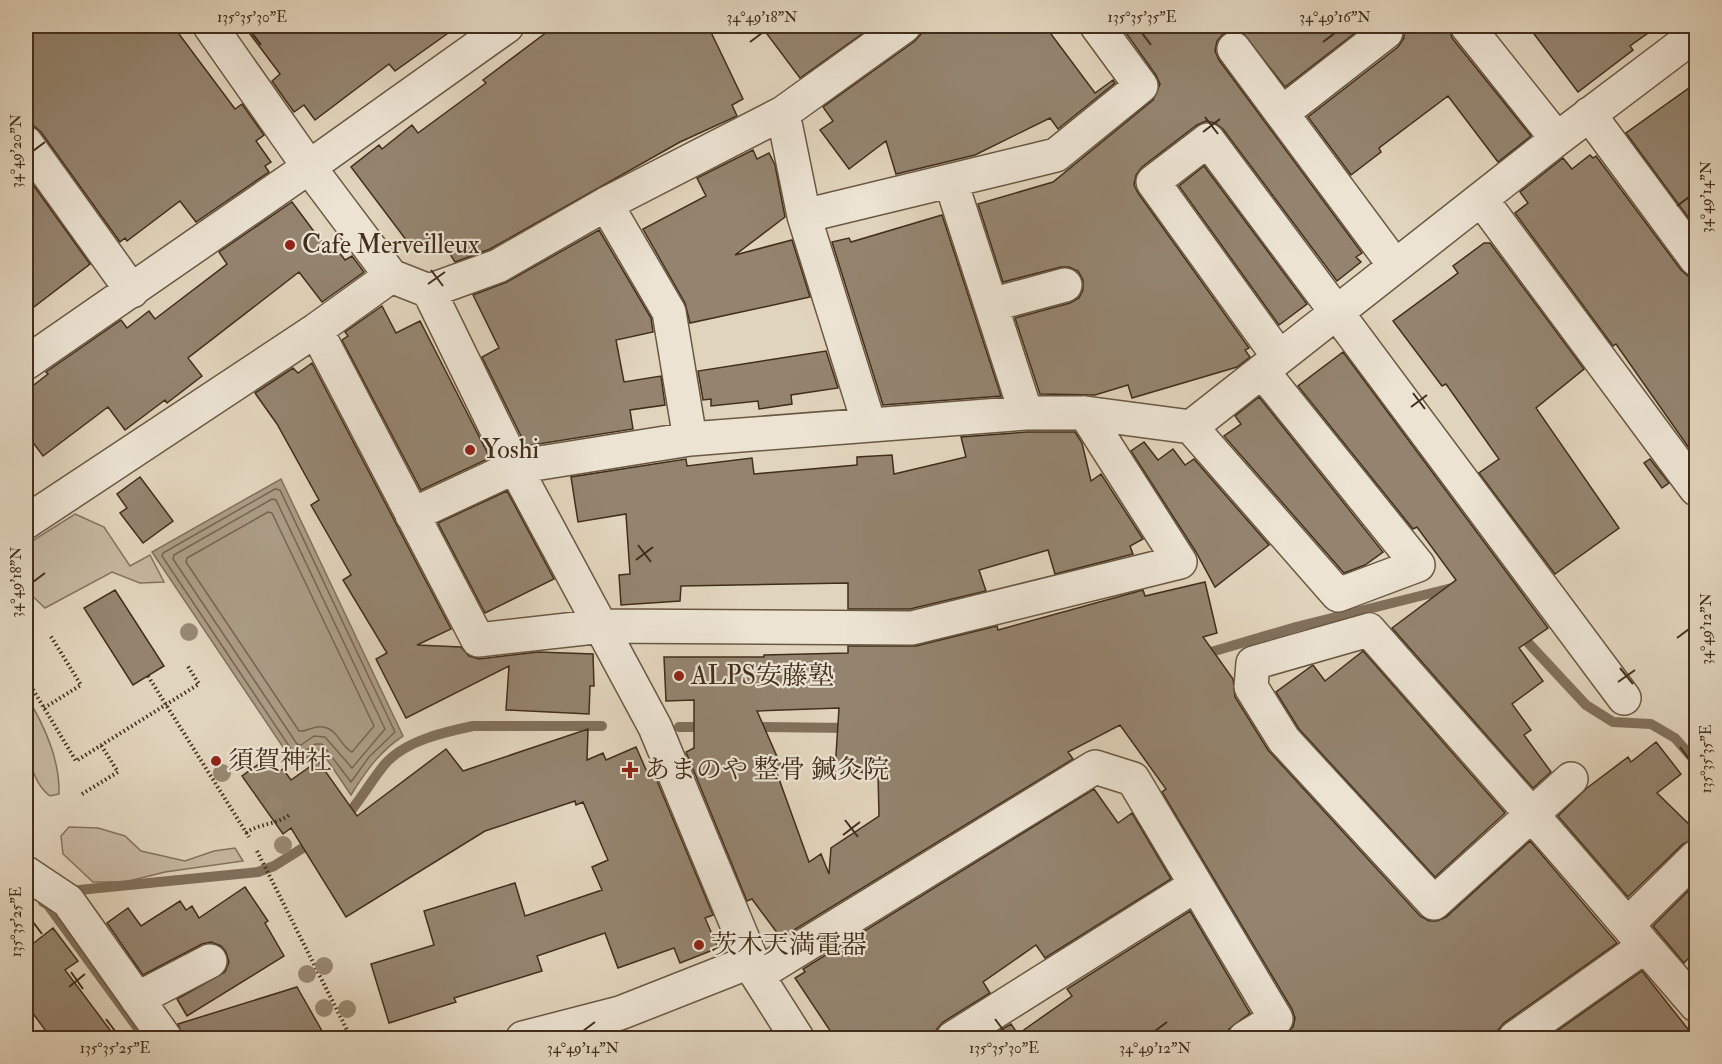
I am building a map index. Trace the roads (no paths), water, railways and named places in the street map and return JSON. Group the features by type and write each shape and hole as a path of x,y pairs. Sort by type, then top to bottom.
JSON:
{"street":[{"path":"210,26 309,167 391,276 429,291 498,266 606,204 783,112 903,26"},
{"path":"804,216 1056,155 1141,86 1096,26"},
{"path":"1467,26 1557,139"},
{"path":"26,363 309,167 503,27"},
{"path":"1282,113 1386,32"},
{"path":"1191,427 1589,114 1696,34"},
{"path":"1234,49 1395,266"},
{"path":"783,112 804,216 869,424"},
{"path":"1589,114 1696,259"},
{"path":"412,514 515,467 690,439 1026,413 1085,414 1191,427 1338,595 1418,565 1271,364 1153,182 1208,141 1624,698"},
{"path":"26,143 132,291"},
{"path":"951,182 1026,413"},
{"path":"1481,199 1696,489"},
{"path":"606,204 669,312 690,439"},
{"path":"26,522 316,330 391,276"},
{"path":"991,305 1065,285"},
{"path":"429,291 515,467 603,626 655,727 755,968 797,1038"},
{"path":"316,330 478,640 603,626 912,628 1180,562 1085,414"},
{"path":"1571,779 1531,815 1434,903 1284,740 1251,687 1253,663 1369,630 1531,815 1636,935 1696,1005"},
{"path":"523,1038 620,1013 755,968 1095,767 1133,779 1276,1019 1245,1038"},
{"path":"1515,1038 1636,935 1696,857"},
{"path":"26,873 68,901 165,1038"},
{"path":"953,1038 1196,885"},
{"path":"138,999 210,961"}],"water":[{"path":"281,479 403,736 374,762 351,795 320,749 295,765 152,552"}],"waterway":[{"path":"1201,655 1296,627 1456,587"},
{"path":"1519,633 1586,705 1613,722 1651,724 1675,738 1696,762"},
{"path":"343,820 385,764 414,743 473,726 602,726"},
{"path":"679,727 708,727"},
{"path":"751,727 852,728"},
{"path":"79,890 258,872 274,866 314,841"},
{"path":"43,902 48,905 145,1038"}],"place":[{"name":"Cafe Merveilleux","path":"290,245"},
{"name":"Yoshi","path":"470,450"},
{"name":"ALPS安藤塾","path":"679,676"},
{"name":"須賀神社","path":"216,761"},
{"name":"あまのや 整骨 鍼灸院","path":"630,770"},
{"name":"茨木天満電器","path":"699,945"}]}
